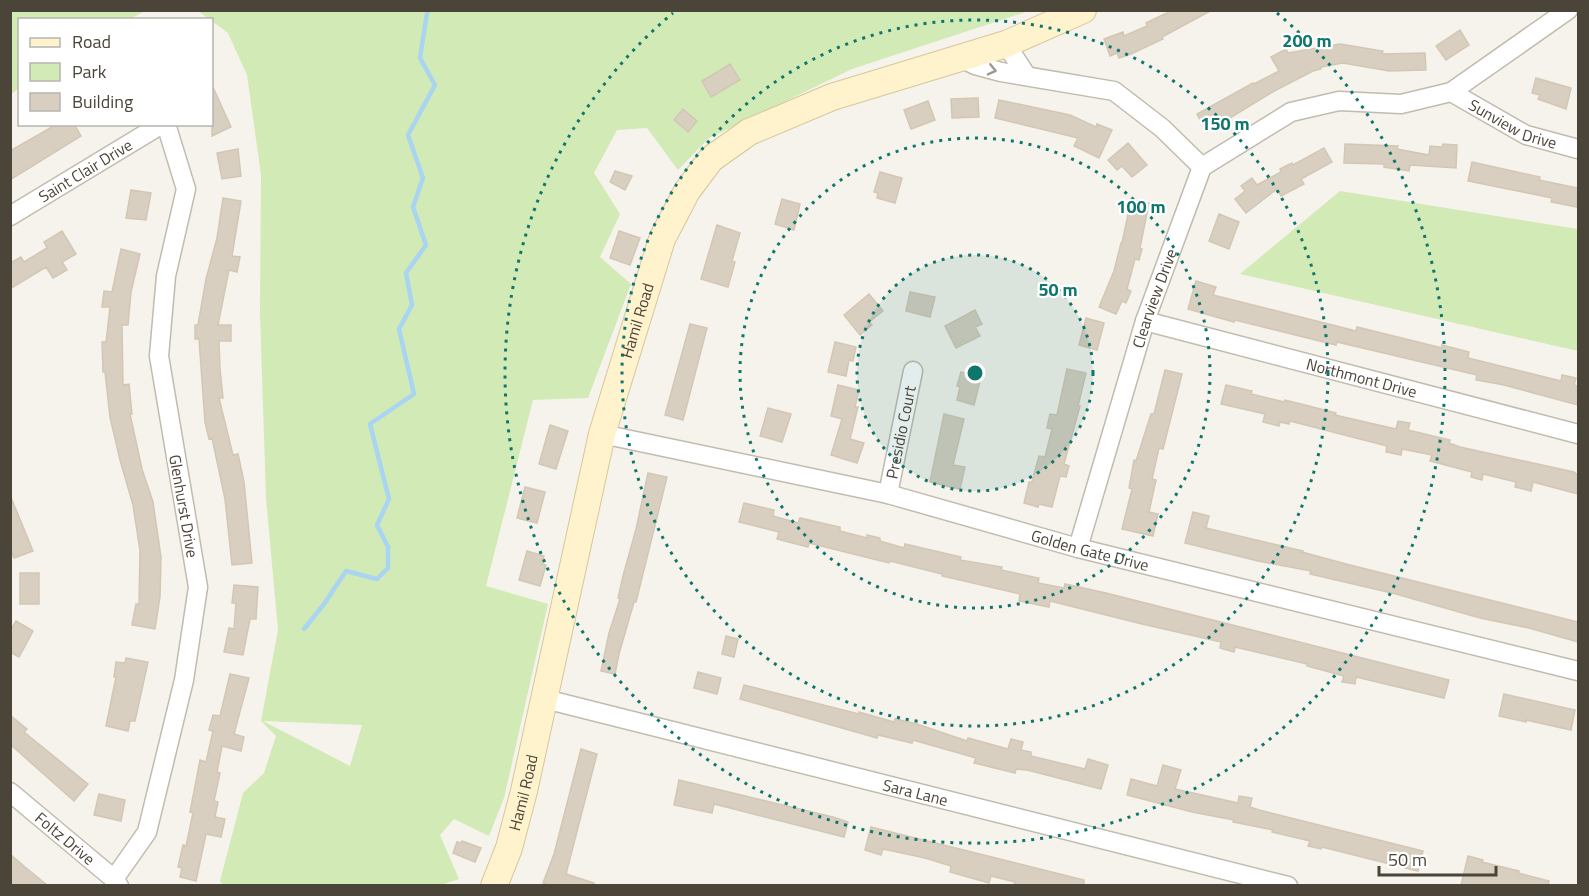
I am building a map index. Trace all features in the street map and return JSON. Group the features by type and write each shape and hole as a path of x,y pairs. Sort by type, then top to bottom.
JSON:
{"street":[{"name":"Hamil Road","path":"494,885 509,848 545,699 602,434 662,239 687,190 711,159 749,132 832,97 1006,44 1083,10"},
{"path":"961,58 975,65 1114,91 1162,128 1202,166 1291,112 1339,100 1401,104 1451,92 1568,10"},
{"path":"1006,44 1026,75"},
{"name":"Sunview Drive","path":"1451,92 1526,135 1578,149"},
{"name":"Saint Clair Drive","path":"10,216 161,126"},
{"name":"Glenhurst Drive","path":"117,882 147,832 184,680 198,587 159,356 166,276 186,189 165,126"},
{"name":"Clearview Drive","path":"1078,548 1145,321 1202,166"},
{"name":"Northmont Drive","path":"1145,321 1578,434"},
{"name":"Presidio Court","path":"888,494 913,371"},
{"name":"Golden Gate Drive","path":"602,434 888,494 1078,548 1578,671"},
{"name":"Sara Lane","path":"545,699 1288,885"},
{"name":"Foltz Drive","path":"10,792 117,882"}],"green space":[{"path":"11,10 145,11 132,18 18,18 18,89 11,94"},
{"path":"198,11 1029,11 852,69 709,138 678,170 647,128 617,130 594,173 620,214 600,257 631,284 588,398 533,400 486,586 548,604 504,798 489,836 454,819 440,835 459,879 438,886 223,886 220,881 243,793 264,773 276,736 261,721 278,630 266,498 260,313 261,175 247,75 228,33 213,22 213,18 208,18","holes":["263,721 362,725 350,766"]},
{"path":"1340,191 1578,229 1578,351 1240,274"}],"building":[{"path":"1173,10 1212,10 1162,37 1163,39 1131,54 1119,58 1117,53 1110,56 1104,39 1123,32 1124,36 1147,26 1146,23"},
{"path":"1460,30 1469,45 1446,60 1436,46"},
{"path":"1340,44 1383,51 1382,54 1425,53 1426,70 1389,71 1343,63 1321,67 1276,90 1207,132 1197,114 1279,71 1271,57 1286,49 1288,53"},
{"path":"730,64 740,80 711,97 702,81"},
{"path":"1536,78 1571,88 1566,109 1538,99 1540,95 1532,93"},
{"path":"213,87 231,127 212,136 213,126"},
{"path":"978,98 979,117 952,118 951,99"},
{"path":"999,100 1070,115 1096,127 1097,124 1112,130 1099,158 1074,146 1078,138 995,118"},
{"path":"928,101 935,120 911,129 904,110"},
{"path":"683,109 697,121 688,132 674,120"},
{"path":"54,126 75,126 81,136 10,180 10,151"},
{"path":"1128,143 1147,165 1132,177 1122,166 1117,170 1108,160"},
{"path":"1345,144 1398,146 1397,149 1429,155 1430,146 1457,145 1456,168 1410,165 1409,171 1384,167 1384,164 1344,163"},
{"path":"1324,148 1332,162 1301,179 1304,184 1281,196 1277,189 1246,213 1235,199 1245,191 1241,186 1252,178 1257,185 1281,172 1280,169 1292,163 1293,165"},
{"path":"238,149 241,176 222,179 217,153"},
{"path":"1472,162 1578,188 1577,207 1551,202 1552,198 1468,181"},
{"path":"615,171 632,176 625,190 610,182"},
{"path":"880,172 902,178 895,203 877,198 878,193 874,192"},
{"path":"131,190 151,193 146,220 126,218"},
{"path":"223,198 241,201 232,256 240,257 237,272 229,270 218,325 231,325 231,341 219,341 223,398 219,398 233,455 238,454 244,482 252,563 232,565 225,499 212,438 209,439 205,422 199,339 195,339 195,325 198,325 206,279 217,238"},
{"path":"782,199 800,204 794,230 775,224"},
{"path":"1131,200 1149,203 1140,248 1142,249 1139,260 1135,259 1127,289 1131,291 1126,303 1122,301 1116,314 1099,307 1114,271"},
{"path":"1219,214 1239,222 1229,249 1209,241"},
{"path":"717,225 740,233 728,287 701,279"},
{"path":"62,231 76,254 62,262 67,270 53,278 46,267 10,289 10,263 21,257 24,262 47,248 44,242"},
{"path":"619,231 640,238 630,265 610,258"},
{"path":"121,249 140,254 131,292 128,325 122,325 123,385 129,384 132,414 130,414 142,469 153,502 161,557 160,597 155,629 132,625 136,604 139,604 140,551 133,505 110,417 105,372 103,372 102,342 106,342 110,307 102,307 104,291 112,292"},
{"path":"1196,281 1216,287 1213,295 1356,331 1357,327 1442,348 1442,345 1469,352 1468,358 1561,381 1562,375 1576,378 1574,385 1578,386 1578,405 1504,385 1476,380 1477,375 1337,342 1336,345 1235,320 1234,322 1188,309"},
{"path":"910,292 935,297 930,317 906,311"},
{"path":"869,294 883,311 869,322 872,325 860,335 844,315"},
{"path":"975,310 982,324 975,327 980,336 956,348 945,326"},
{"path":"1086,318 1104,323 1097,350 1079,345"},
{"path":"690,324 707,328 683,420 665,415"},
{"path":"835,342 856,347 853,361 849,360 846,376 828,372"},
{"path":"1067,369 1086,373 1078,406 1080,406 1064,464 1069,466 1066,477 1060,476 1052,507 1039,504 1038,507 1024,503 1039,456 1045,457 1052,429 1047,428 1050,414 1057,415"},
{"path":"1165,370 1182,374 1163,449 1159,448 1152,479 1156,480 1149,512 1158,514 1153,536 1122,529 1132,489 1129,488 1134,460 1136,461 1151,414 1154,414"},
{"path":"961,372 981,377 974,405 957,400 960,387 957,386"},
{"path":"838,385 859,390 855,407 858,407 850,439 864,443 857,463 831,455 842,419 831,416"},
{"path":"1226,385 1252,391 1251,394 1284,402 1285,400 1336,413 1335,415 1396,429 1398,421 1410,423 1408,430 1450,440 1449,443 1460,447 1574,472 1578,475 1578,494 1533,482 1531,491 1515,487 1516,482 1483,474 1482,480 1471,477 1472,472 1430,461 1432,455 1402,449 1401,455 1386,452 1387,446 1290,421 1289,424 1280,422 1279,426 1263,422 1265,414 1221,404"},
{"path":"768,408 791,414 782,442 760,436"},
{"path":"944,414 964,419 953,465 965,467 960,489 930,482"},
{"path":"550,425 568,431 556,469 539,464"},
{"path":"648,473 667,477 636,602 634,602 615,674 601,671 609,633 620,599 618,598"},
{"path":"525,487 545,492 537,523 517,518"},
{"path":"10,495 33,551 14,558 10,548"},
{"path":"744,503 774,510 773,516 798,523 800,518 840,527 840,531 867,538 867,535 880,538 880,541 904,548 905,544 961,557 960,560 1002,567 1001,570 1039,578 1038,583 1064,588 1065,584 1106,593 1449,680 1444,698 1356,677 1355,684 1342,682 1344,676 1307,666 1307,664 1235,647 1234,652 1220,648 1221,642 1050,601 1049,607 1019,601 1020,594 942,576 942,574 809,543 808,547 777,539 779,532 739,522"},
{"path":"1193,512 1209,516 1206,528 1578,622 1578,642 1310,574 1311,571 1185,543"},
{"path":"527,551 544,556 542,564 546,565 540,586 519,580"},
{"path":"20,573 39,573 39,604 20,604"},
{"path":"234,585 258,587 256,619 250,619 243,655 224,652 229,628 234,629 236,603 232,603"},
{"path":"16,621 33,631 19,657 10,652 10,631"},
{"path":"726,636 738,639 734,657 722,654"},
{"path":"126,658 148,662 135,721 130,721 128,731 106,726 116,677 114,677 116,662 125,663"},
{"path":"698,672 721,678 717,694 694,688"},
{"path":"230,674 249,678 234,734 244,737 241,751 222,746 217,772 220,773 214,801 218,802 215,817 225,819 221,837 206,834 196,881 180,877 182,868 178,867 183,845 186,846 193,813 190,812 200,760 206,762 213,731 209,730 213,715 220,716"},
{"path":"744,685 894,722 895,719 917,724 967,741 968,738 1008,749 1011,739 1023,742 1021,750 1031,752 1031,756 1085,769 1088,759 1108,765 1101,789 1027,770 1016,769 1015,773 974,763 976,758 913,740 912,743 878,735 877,738 740,699"},
{"path":"1504,694 1575,710 1571,730 1499,716"},
{"path":"10,715 27,729 24,732 88,784 74,801 12,746 10,748"},
{"path":"581,749 597,754 566,874 594,883 594,885 550,885 543,883 554,854"},
{"path":"1163,765 1181,770 1175,789 1238,803 1239,796 1252,798 1250,807 1259,810 1423,851 1418,871 1322,847 1321,849 1308,846 1310,841 1272,832 1273,830 1127,795 1131,779 1157,786"},
{"path":"679,780 848,822 844,837 714,804 712,813 674,805"},
{"path":"99,794 125,800 121,821 94,815"},
{"path":"871,827 1084,880 1084,885 1014,885 1015,882 991,876 989,883 950,872 951,866 925,858 883,849 881,855 865,850"},
{"path":"462,841 481,848 475,862 453,853 457,842"},
{"path":"10,854 25,867 47,885 10,885"},
{"path":"1468,856 1549,881 1548,885 1461,885"}],"waterway":[{"path":"304,629 346,571 377,579 388,568 388,547 377,525 389,499 370,424 414,394 399,329 412,305 406,273 426,245 413,207 423,178 408,135 435,85 420,58 429,10"}]}
